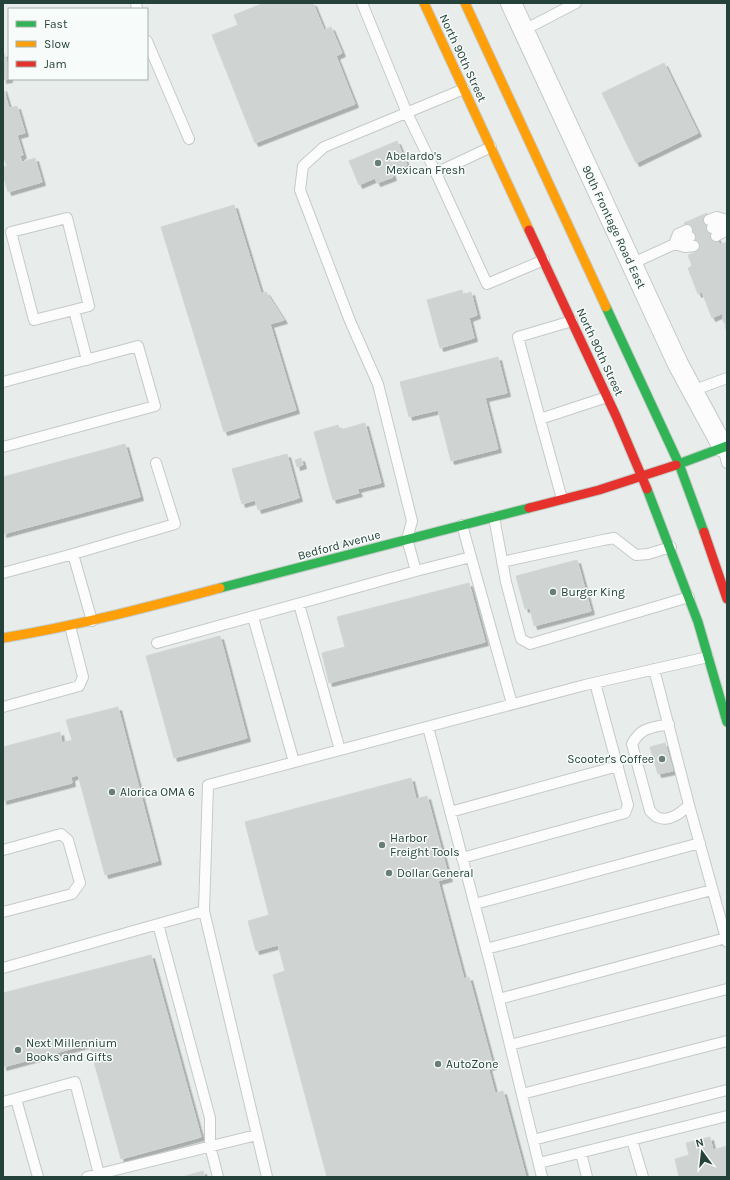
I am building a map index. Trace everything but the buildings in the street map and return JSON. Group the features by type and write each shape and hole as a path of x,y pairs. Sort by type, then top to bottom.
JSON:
{"main road":[{"name":"North 90th Street","path":"424,3 544,260 642,477 671,547 689,597 727,722"},
{"name":"North 90th Street","path":"465,3 678,464 705,533 727,599"},
{"name":"Bedford Avenue","path":"3,638 92,621 562,499 642,477 678,464 726,452"}],"street":[{"name":"90th Frontage Road East","path":"511,3 678,364 726,452"}],"lane":[{"path":"362,3 407,112 487,284 544,260"},
{"path":"524,30 576,3"},
{"path":"148,43 189,138"},
{"path":"416,572 407,539 412,521 378,384 350,321 300,190 303,166 324,147 464,89"},
{"path":"436,173 491,147"},
{"path":"727,220 717,217 713,228 727,230"},
{"path":"67,218 89,306 74,310 34,320 11,232 67,218"},
{"path":"631,264 674,244 685,247 690,238 678,234 674,244"},
{"path":"74,310 87,360"},
{"path":"562,499 518,337 572,321"},
{"path":"3,382 138,346 155,406 3,446"},
{"path":"692,391 727,378"},
{"path":"540,419 607,397"},
{"path":"3,574 175,524 156,463"},
{"path":"494,517 506,582 521,639 530,644 689,597"},
{"path":"462,525 512,704"},
{"path":"502,562 614,538 636,555 648,554 671,547"},
{"path":"73,554 92,621"},
{"path":"157,643 471,557"},
{"path":"299,604 340,750"},
{"path":"253,616 294,762"},
{"path":"3,707 79,686 84,677 70,626"},
{"path":"267,1177 204,911 208,785 512,704 708,656"},
{"path":"499,999 726,940 654,669"},
{"path":"462,858 625,813 628,805 595,683"},
{"path":"668,724 642,731 632,744 650,810 657,818 665,819 679,815 689,805"},
{"path":"428,727 499,999 542,1177"},
{"path":"450,812 618,766"},
{"path":"3,850 61,834 68,840 80,884 72,894 3,912"},
{"path":"474,904 700,843"},
{"path":"486,949 712,890"},
{"path":"3,968 204,911"},
{"path":"158,924 210,1118 210,1146 218,1177"},
{"path":"510,1045 727,989"},
{"path":"522,1094 727,1040"},
{"path":"3,1102 75,1082 99,1174"},
{"path":"533,1140 727,1090"},
{"path":"16,1099 38,1177"},
{"path":"539,1163 727,1116"},
{"path":"88,1177 256,1135"},
{"path":"632,1140 643,1177"},
{"path":"581,1153 588,1177"}],"traffic: fast":[{"path":"606,307 679,464 704,532"},
{"path":"676,465 727,446"},
{"path":"647,489 698,622 727,722"},
{"path":"220,588 529,508"}],"traffic: slow":[{"path":"424,3 529,230"},
{"path":"465,3 606,307"},
{"path":"3,638 85,622 220,588"}],"traffic: jam":[{"path":"529,230 616,416 647,489"},
{"path":"529,508 599,490 676,465"},
{"path":"704,532 727,599"}],"place":[{"name":"Abelardo's Mexican Fresh","path":"378,163"},
{"name":"Burger King","path":"553,592"},
{"name":"Scooter's Coffee","path":"662,759"},
{"name":"Alorica OMA 6","path":"112,792"},
{"name":"Harbor Freight Tools","path":"382,845"},
{"name":"Dollar General","path":"389,873"},
{"name":"Next Millennium Books and Gifts","path":"18,1050"},
{"name":"AutoZone","path":"438,1064"}]}
